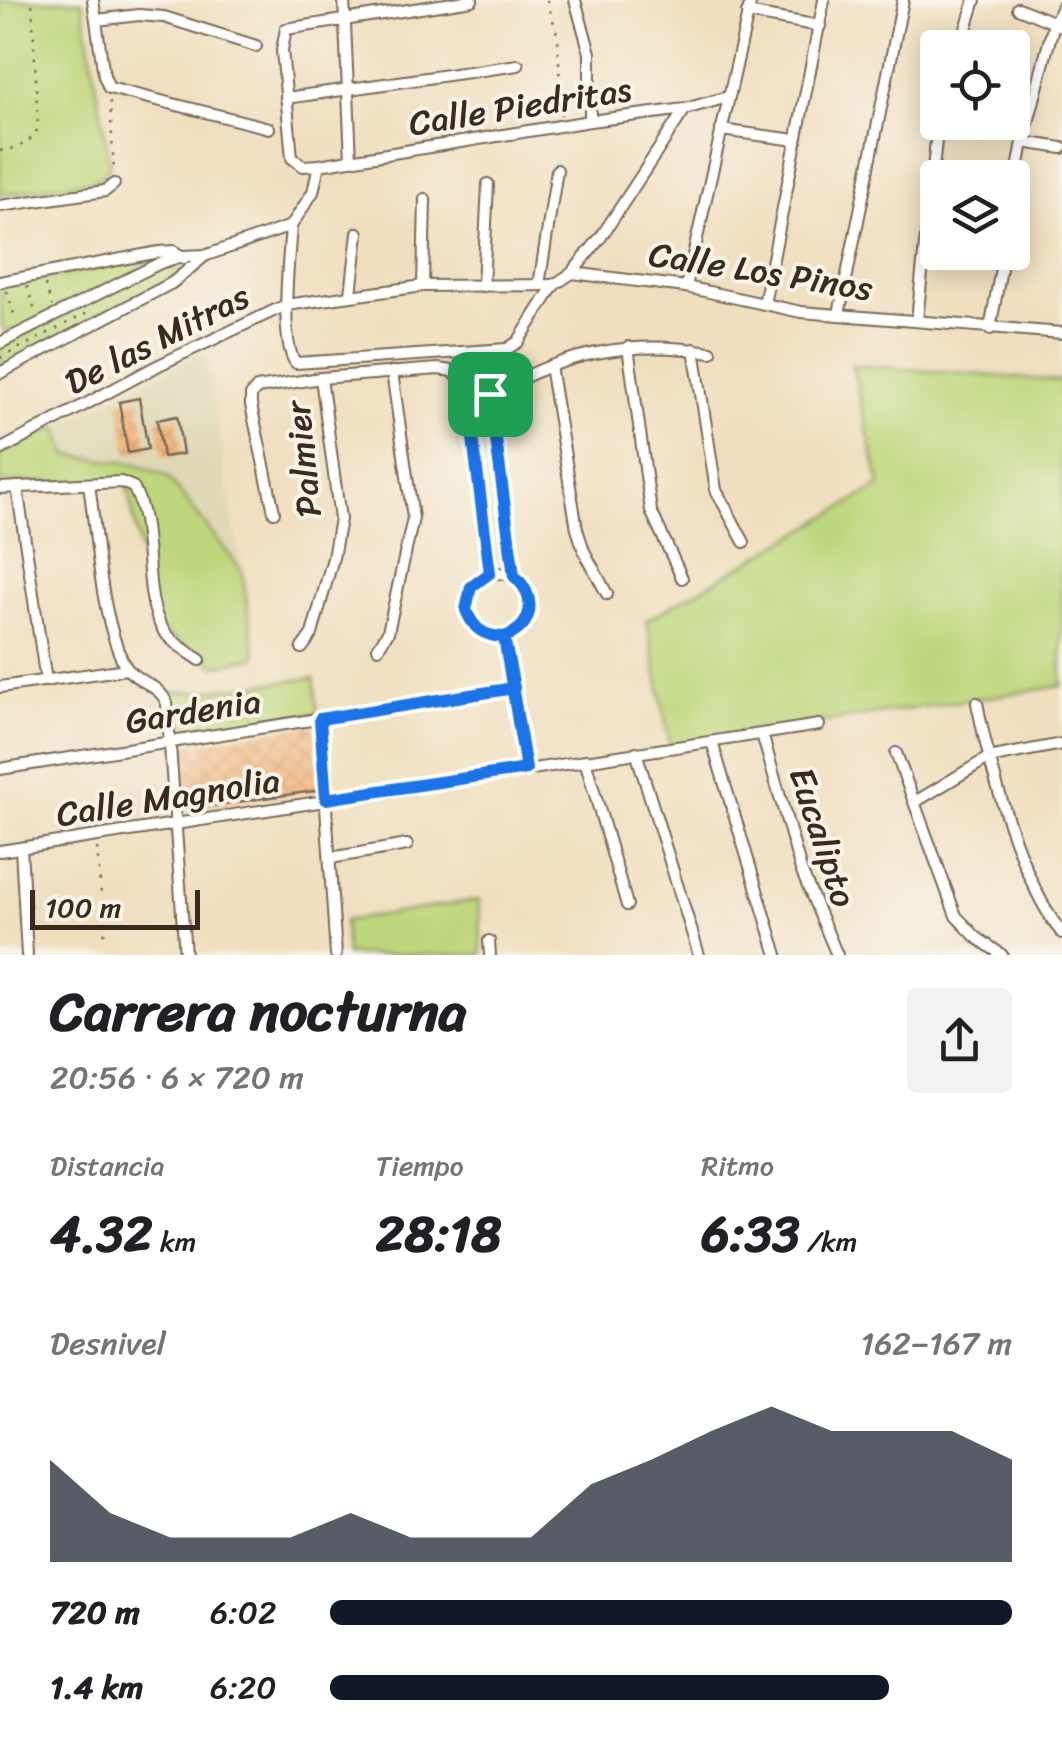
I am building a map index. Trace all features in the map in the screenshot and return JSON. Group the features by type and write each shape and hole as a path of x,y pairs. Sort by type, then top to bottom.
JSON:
{"street":[{"path":"93,0 109,88 269,128"},
{"path":"344,0 351,160"},
{"path":"472,0 286,29 281,40 286,98 518,65"},
{"path":"575,0 590,53 590,121"},
{"path":"686,287 751,0"},
{"path":"764,304 824,0"},
{"path":"839,314 904,0"},
{"path":"966,30 975,0"},
{"path":"1018,8 1058,25"},
{"path":"1020,160 1062,8"},
{"path":"747,14 820,26"},
{"path":"97,20 164,18 256,46"},
{"name":"Calle Piedritas","path":"286,98 289,148 298,163 318,166 590,121 685,110 728,97"},
{"path":"318,166 313,192 291,226 286,305 290,356 300,365 507,349 518,342 554,284 572,272 620,211 685,110"},
{"path":"662,112 672,131"},
{"path":"720,130 796,140"},
{"path":"917,320 936,140"},
{"path":"1023,142 1062,148"},
{"path":"540,285 556,170"},
{"path":"0,206 105,190 114,184"},
{"path":"483,286 488,184"},
{"path":"423,286 425,199"},
{"path":"0,343 160,263 182,256 207,255 291,226"},
{"path":"352,294 358,233"},
{"path":"2,283 159,252 182,256 192,268"},
{"path":"0,373 172,284 207,255"},
{"path":"990,329 1001,270"},
{"name":"Calle Los Pinos","path":"572,272 686,287 801,312 1062,332"},
{"name":"De las Mitras","path":"0,450 159,365 286,305 423,286 554,284"},
{"path":"628,347 651,511 682,578"},
{"path":"468,399 490,394 550,366 588,354 628,347 711,352"},
{"path":"694,349 716,490 744,542"},
{"path":"550,366 577,528 584,551 608,594"},
{"path":"274,512 251,406 254,391 267,384 445,369 463,381 468,399 490,573"},
{"path":"378,648 388,632 413,518 392,372"},
{"name":"Palmier","path":"302,648 312,634 340,520 321,378"},
{"path":"490,394 514,576 529,594 531,605 522,627 504,637 479,631 466,610 471,587 490,573 514,576"},
{"path":"0,488 121,482 134,486 158,620 167,636 200,660"},
{"path":"89,484 109,616 126,669 164,697 185,955"},
{"path":"17,487 46,681"},
{"path":"504,637 526,769"},
{"path":"0,687 126,669"},
{"name":"Gardenia","path":"0,769 514,688"},
{"path":"977,702 988,758 1028,868 1050,919 1062,934"},
{"path":"320,719 336,955"},
{"name":"Calle Magnolia","path":"0,851 819,725"},
{"name":"Eucalipto","path":"762,734 801,870 837,955"},
{"path":"712,742 778,955"},
{"path":"915,802 988,758 1062,744"},
{"path":"636,752 699,955"},
{"path":"896,753 956,916 976,937 1002,955"},
{"path":"586,760 627,905"},
{"path":"330,858 407,845"},
{"path":"21,848 28,955"},
{"path":"489,942 490,955"}],"path":[{"path":"0,150 16,148 34,139 38,128 32,0"},
{"path":"547,0 558,37 562,126"},
{"path":"109,88 114,184"},
{"path":"43,279 55,314"},
{"path":"25,281 39,322"},
{"path":"2,283 19,332"},
{"path":"96,837 105,941"}],"shaded area":[{"path":"205,350 242,571 204,518 167,476 137,464 68,455 58,427"}],"green space":[{"path":"0,0 82,0 110,164 105,174 93,181 0,195"},
{"path":"172,255 19,332 2,327 0,286"},
{"path":"169,261 181,263 172,277 0,368 0,346"},
{"path":"852,365 1062,381 1062,686 670,745 647,620 880,486"},
{"path":"58,427 68,455 137,464 167,476 242,571 256,657 216,666 156,627 126,481 0,483 0,454"},
{"path":"314,678 318,713 175,732 171,692"},
{"path":"479,900 482,955 346,955 344,921"}],"building":[{"path":"139,398 148,449 128,453 119,402"},
{"path":"177,416 183,454 163,457 157,420"},
{"path":"314,724 321,790 180,810 174,747"}],"route":[{"path":"490,394 468,399 490,573 471,587 466,610 479,631 504,637 514,688 320,719 326,799 526,769 514,688 504,637 522,627 531,605 529,594 514,576 490,394"}]}
